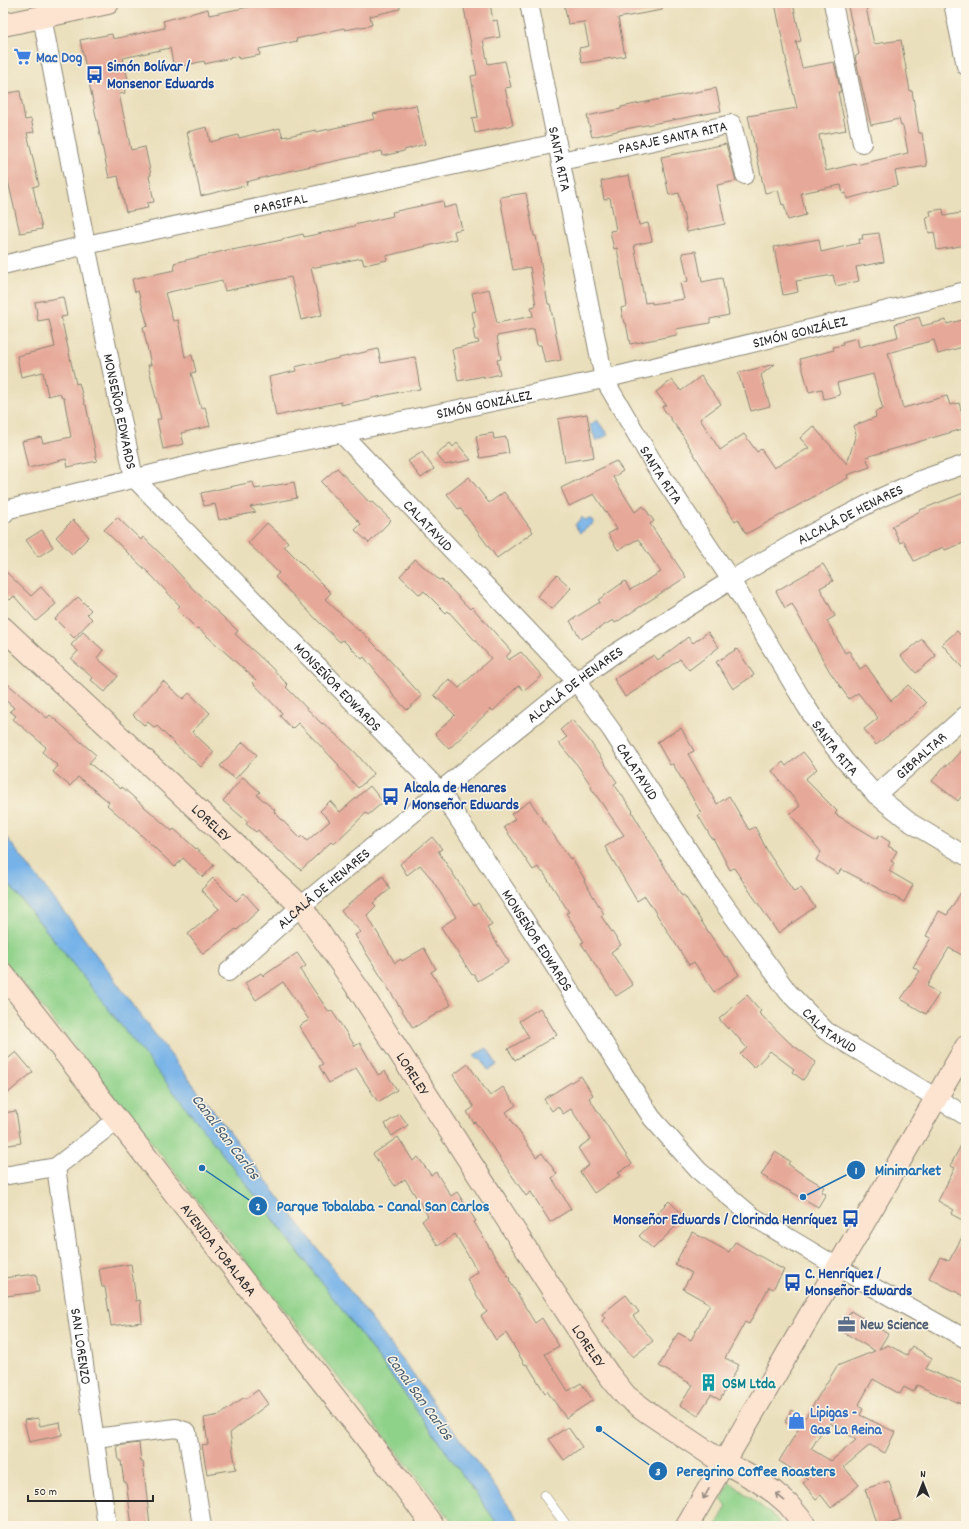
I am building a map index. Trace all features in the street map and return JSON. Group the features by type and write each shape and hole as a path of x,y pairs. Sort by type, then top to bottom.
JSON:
{"street":[{"path":"3,25 40,10 108,3"},
{"name":"SANTA RITA","path":"529,3 604,379 654,464 731,580 809,712 845,761 876,795 912,823 966,856"},
{"path":"833,3 862,143"},
{"path":"953,3 966,66"},
{"name":"MONSEÑOR EDWARDS","path":"40,10 134,478 440,791 652,1118 698,1170 752,1216 839,1268 966,1339"},
{"name":"PASAJE SANTA RITA","path":"561,161 732,124 745,175"},
{"name":"PARSIFAL","path":"3,265 86,245 557,143"},
{"name":"SIMÓN GONZÁLEZ","path":"3,515 9,509 134,478 341,433 604,379 966,291"},
{"name":"CALATAYUD","path":"341,433 576,681 612,731 714,890 788,992 826,1031 966,1116"},
{"name":"ALCALÁ DE HENARES","path":"228,972 302,906 440,791 576,681 614,654 731,580 798,541 882,496 920,480 966,464"},
{"name":"LORELEY","path":"3,628 302,906 361,993 590,1348 626,1396 724,1463 758,1481 774,1492 788,1504 806,1526"},
{"name":"GIBRALTAR","path":"876,795 966,715"},
{"name":"AVENIDA TOBALABA","path":"3,974 400,1481 433,1526"},
{"path":"688,1526 966,1047"},
{"path":"3,1176 56,1167 117,1120"},
{"name":"SAN LORENZO","path":"56,1167 107,1526"},
{"path":"95,1438 176,1428 187,1432 202,1526"}],"lane":[{"path":"544,1495 567,1526"}],"green space":[{"path":"3,877 154,1066 351,1321 412,1403 499,1526 456,1526 128,1113 3,959"},
{"path":"730,1482 776,1518 781,1526 716,1526 727,1506 721,1500"}],"water":[{"path":"597,420 608,435 596,441 590,425"},
{"path":"582,517 584,520 591,519 594,523 580,533 575,525"},
{"name":"Canal San Carlos","path":"3,833 409,1369 523,1526 499,1526 400,1387 276,1222 3,877"},
{"path":"487,1048 497,1065 488,1070 480,1058 477,1059 474,1055"}],"building":[{"path":"268,3 400,3 400,9 370,16 372,25 345,30 344,28 296,39 297,41 259,49 260,55 239,59 238,56 205,64 204,61 174,68 170,48 123,58 129,84 124,85 125,93 119,94 131,150 145,147 151,175 149,176 154,202 147,203 148,208 126,212 118,176 109,178 80,40 112,34 113,39 165,28 163,21 208,9 209,15"},
{"path":"463,3 490,3 493,21 497,20 500,37 483,40 488,64 505,61 511,87 505,88 513,125 475,133 472,118 478,117 471,76 477,75"},
{"path":"564,3 662,3 662,10 618,18 625,56 582,63 579,48 589,46 584,22 568,24"},
{"path":"775,3 793,3 801,41 796,42 802,68 834,62 841,92 838,92 846,130 819,135 826,171 908,153 903,126 901,126 899,119 871,125 855,57 859,54 847,3 865,3 874,44 901,40 919,133 922,133 927,166 895,171 898,185 847,199 846,193 843,194 841,185 801,193 806,215 788,220 784,204 782,205 778,190 765,193 748,116 797,108 786,63"},
{"path":"716,88 721,111 625,129 592,137 587,116 621,109 621,107"},
{"path":"20,91 25,120 31,119 34,132 27,133 39,185 33,187 42,229 20,233 3,159 3,94"},
{"path":"416,105 425,144 383,156 382,151 293,170 246,182 247,185 201,196 187,132 207,127 210,142 238,135 239,138 280,128 283,137 316,130 316,132 375,119 373,114"},
{"path":"726,144 736,181 717,185 725,224 687,232 679,193 669,195 661,157"},
{"path":"629,175 639,225 648,223 652,241 634,245 645,303 652,302 652,304 684,299 680,283 688,281 682,253 696,251 702,282 722,278 729,315 710,319 710,323 676,329 677,335 630,344 626,323 624,323 621,308 627,306 617,248 614,249 610,231 616,230 610,198 604,200 601,181"},
{"path":"526,193 534,236 536,236 548,304 550,304 561,360 545,363 541,345 537,345 534,329 497,336 501,359 497,360 500,374 484,378 484,376 458,381 452,349 479,343 478,340 475,340 473,329 475,328 472,312 476,311 472,293 489,289 497,323 533,316 531,307 536,306 530,267 513,270 500,197"},
{"path":"443,201 444,208 456,205 462,229 454,231 456,239 386,256 387,260 364,265 362,258 311,268 322,315 301,320 291,277 225,291 222,280 165,293 173,321 178,320 185,357 192,355 196,372 191,373 201,408 205,407 210,426 181,433 184,444 163,449 157,419 161,419 148,365 151,365 143,327 148,326 138,291 135,292 132,279 175,270 174,263 232,249 282,240 303,234 304,237 355,226 354,225 393,216 392,212"},
{"path":"943,209 944,216 966,212 966,245 937,250 934,232 929,233 926,217 931,216 930,211"},
{"path":"879,233 884,262 856,267 859,281 836,286 833,275 796,281 798,292 783,295 774,247 819,239 821,252 860,243 859,239 863,239 862,235"},
{"path":"63,297 67,316 61,317 76,384 79,383 86,405 97,461 68,467 66,459 28,468 22,441 41,437 43,443 71,437 64,398 62,398 60,393 48,396 43,372 21,377 17,356 55,347 49,319 38,321 35,302"},
{"path":"919,317 922,326 946,320 947,324 966,319 966,346 938,354 934,340 888,353 903,408 947,396 950,405 959,403 966,428 866,457 870,467 847,475 848,478 746,534 738,519 735,521 681,433 662,407 666,405 656,392 672,380 681,391 701,376 721,404 700,419 720,450 744,434 757,452 761,449 774,468 809,448 800,438 813,426 847,464 856,434 853,426 876,417 875,412 883,409 873,374 837,383 840,395 824,399 822,389 809,392 800,359 834,350 833,347 843,345 842,342 857,338 859,347 898,337 895,324"},
{"path":"378,349 381,363 415,357 420,389 341,405 341,402 276,416 269,377 296,371 295,367"},
{"path":"775,364 761,375 770,406 751,411 738,373"},
{"path":"587,414 594,457 565,462 558,419"},
{"path":"493,433 494,439 506,437 509,453 480,458 476,436"},
{"path":"450,443 453,447 457,443 471,460 445,465 436,454"},
{"path":"422,452 434,469 421,478 408,461"},
{"path":"616,461 623,471 613,477 635,512 643,506 654,521 650,524 686,577 615,623 613,620 581,639 570,621 600,602 598,600 625,581 630,590 661,572 638,539 618,550 608,534 617,529 594,494 569,506 561,488"},
{"path":"337,468 370,503 372,502 391,520 369,543 355,530 361,524 321,482"},
{"path":"469,477 489,503 504,492 533,532 497,558 460,508 458,509 447,494"},
{"path":"253,482 255,489 294,482 297,498 250,507 256,512 219,520 215,504 204,506 201,493"},
{"path":"966,492 966,542 945,550 943,547 914,561 904,541 900,543 892,526 920,510"},
{"path":"117,517 141,540 143,537 164,557 192,588 238,631 235,634 268,664 288,685 286,687 322,724 323,723 354,751 374,774 358,788 338,766 339,765 298,723 292,729 280,716 282,713 253,683 256,680 198,628 197,629 177,609 180,606 152,576 104,530"},
{"path":"73,520 89,537 72,554 56,537"},
{"path":"267,523 288,542 284,546 331,593 325,599 384,654 422,696 407,710 391,693 392,692 364,657 362,659 343,640 340,642 322,625 275,577 279,573 248,543"},
{"path":"42,530 53,547 38,557 26,540"},
{"path":"415,559 439,580 441,579 470,609 472,607 511,651 506,657 508,660 521,652 542,676 524,691 519,685 493,711 491,709 449,749 435,734 455,715 434,695 449,679 459,688 491,658 448,611 446,613 424,591 420,595 400,576"},
{"path":"823,564 833,581 820,588 835,616 827,621 845,653 849,651 860,669 866,665 891,701 908,685 926,703 914,715 876,745 864,729 878,718 858,693 849,699 830,672 792,604 785,608 776,591"},
{"path":"3,569 31,596 41,587 56,604 36,621 14,596 10,600 3,593"},
{"path":"557,575 571,588 552,609 537,596"},
{"path":"78,597 91,610 87,614 92,619 74,638 55,619"},
{"path":"957,631 966,641 966,672 942,644"},
{"path":"83,632 103,650 97,658 118,676 105,692 91,680 93,678 71,659 78,651 71,645"},
{"path":"708,632 719,647 689,670 680,659 625,697 614,679 654,655 658,660 688,637 693,643"},
{"path":"922,639 936,656 916,673 901,656"},
{"path":"737,649 754,675 733,689 716,662"},
{"path":"3,680 47,718 50,715 96,755 89,763 121,789 122,787 172,831 174,829 214,865 203,877 183,858 175,867 107,805 109,802 78,777 70,786 53,772 58,766 42,752 46,747 13,719 16,716 10,711 14,708 3,698"},
{"path":"163,681 183,699 189,693 210,713 192,732 214,752 201,767 157,726 155,728 148,722 145,726 133,715"},
{"path":"572,720 589,740 617,782 614,784 633,811 632,812 682,896 684,895 725,957 727,956 739,975 714,992 694,962 689,965 645,896 637,901 605,847 624,835 591,788 592,787 578,766 559,743 567,737 560,730"},
{"path":"681,728 694,751 688,754 717,804 729,796 749,830 755,827 769,854 794,892 801,888 815,907 778,933 734,868 730,870 713,838 712,839 698,815 701,813 673,764 670,765 657,742"},
{"path":"243,742 257,755 235,779 220,766"},
{"path":"966,745 966,790 958,801 932,781 945,765 947,766"},
{"path":"803,752 817,769 805,779 837,811 835,814 877,839 879,835 890,842 888,846 897,851 891,861 894,863 889,871 913,885 904,902 841,869 838,874 816,860 821,852 790,814 800,806 772,771 783,762 786,766"},
{"path":"243,777 260,792 257,795 275,810 274,812 300,838 302,836 307,841 330,821 320,811 330,801 340,812 370,786 383,802 368,815 366,813 334,844 331,842 301,870 280,851 279,852 258,830 256,832 246,824 248,822 223,801"},
{"path":"530,801 570,859 572,858 604,914 601,916 621,945 611,952 633,985 616,996 581,943 584,942 566,913 569,912 543,872 538,867 533,870 504,827 515,819 511,814"},
{"path":"432,837 442,849 438,851 474,906 478,903 492,925 487,928 509,962 478,981 474,974 472,975 441,927 456,917 431,878 420,865 407,875 400,864"},
{"path":"383,876 390,889 373,903 376,906 367,915 395,963 401,959 402,961 424,948 436,969 431,972 451,1005 413,1028 355,935 361,932 341,911"},
{"path":"213,878 236,901 244,893 259,910 237,930 236,929 203,954 188,934 219,909 201,890"},
{"path":"966,884 966,947 962,955 949,948 927,986 939,994 926,1014 901,999 920,971 913,967 931,938 926,936 939,911 947,915"},
{"path":"297,953 306,966 300,970 329,1012 332,1011 355,1046 360,1043 378,1075 385,1071 397,1090 378,1102 356,1068 329,1083 319,1066 323,1064 299,1026 309,1020 283,982 256,1000 245,983 261,973 263,976"},
{"path":"747,995 761,1011 759,1013 790,1043 816,1062 803,1080 792,1072 794,1069 770,1051 754,1068 740,1054 747,1048 729,1027 728,1029 719,1019"},
{"path":"540,1008 557,1035 515,1060 508,1049 529,1037 519,1021"},
{"path":"16,1052 33,1072 3,1097 3,1063"},
{"path":"468,1064 490,1096 503,1087 516,1105 506,1112 536,1157 542,1153 557,1174 552,1178 571,1209 550,1222 531,1192 526,1196 467,1112 474,1107 453,1075"},
{"path":"581,1076 593,1095 589,1098 632,1164 618,1173 621,1175 594,1193 580,1172 589,1165 578,1148 591,1139 571,1109 563,1114 558,1106 552,1111 544,1099"},
{"path":"16,1111 21,1143 3,1146 3,1113"},
{"path":"400,1114 408,1125 392,1136 385,1124"},
{"path":"966,1136 966,1222 951,1214 954,1210 938,1201 955,1168 950,1166"},
{"path":"398,1137 413,1161 418,1157 431,1175 436,1172 451,1196 457,1192 476,1221 474,1222 510,1279 509,1280 535,1323 542,1318 559,1346 545,1354 568,1391 581,1383 593,1400 566,1418 547,1391 545,1393 527,1364 525,1365 506,1333 496,1340 481,1316 487,1312 467,1279 478,1272 455,1234 438,1246 422,1221 428,1216 405,1179 395,1186 373,1154"},
{"path":"775,1152 790,1161 788,1164 799,1172 824,1187 821,1192 826,1194 818,1207 761,1175"},
{"path":"669,1201 685,1217 653,1249 639,1236 660,1216 657,1213"},
{"path":"966,1230 966,1297 929,1278 940,1257 949,1261"},
{"path":"692,1232 729,1252 735,1242 784,1270 773,1289 769,1287 749,1324 745,1322 725,1358 739,1365 720,1400 711,1395 698,1415 680,1405 693,1385 659,1366 678,1333 691,1340 710,1304 683,1289 692,1273 675,1264"},
{"path":"131,1264 136,1301 140,1300 142,1322 111,1326 105,1287 102,1287 99,1269"},
{"path":"36,1274 39,1292 6,1296 3,1278"},
{"path":"626,1295 639,1312 633,1316 653,1341 633,1357 602,1321 605,1318 602,1314"},
{"path":"851,1311 888,1334 879,1349 888,1345 907,1355 912,1346 932,1358 926,1369 966,1385 966,1406 917,1385 913,1392 904,1387 900,1394 873,1379 858,1406 863,1409 860,1415 895,1432 885,1453 870,1445 844,1467 859,1485 831,1508 821,1495 816,1499 803,1483 808,1479 779,1461 798,1430 785,1422 791,1410 805,1418 837,1366 875,1351 840,1330","holes":["830,1423 856,1440 831,1461 811,1449 825,1426 827,1428"]},
{"path":"258,1390 268,1404 230,1433 236,1469 207,1474 202,1445 208,1444 204,1418 220,1415 243,1398 247,1398"},
{"path":"38,1418 40,1426 60,1422 62,1435 29,1442 24,1420"},
{"path":"568,1427 582,1447 564,1460 549,1439"},
{"path":"139,1443 141,1462 143,1462 150,1526 132,1526 126,1482 124,1482 117,1446"},
{"path":"889,1481 901,1520 883,1526 877,1526 865,1489"}],"place":[{"name":"Mac Dog","path":"23,57"},
{"name":"Simón Bolívar / Monsenor Edwards","path":"94,75"},
{"name":"Alcala de Henares / Monseñor Edwards","path":"391,796"},
{"name":"Parque Tobalaba - Canal San Carlos","path":"202,1168"},
{"name":"Minimarket","path":"803,1197"},
{"name":"Monseñor Edwards / Clorinda Henríquez","path":"850,1219"},
{"name":"C. Henríquez / Monseñor Edwards","path":"792,1282"},
{"name":"New Science","path":"847,1324"},
{"name":"OSM Ltda","path":"709,1383"},
{"name":"Lipigas - Gas La Reina","path":"797,1421"},
{"name":"Peregrino Coffee Roasters","path":"599,1429"}]}
